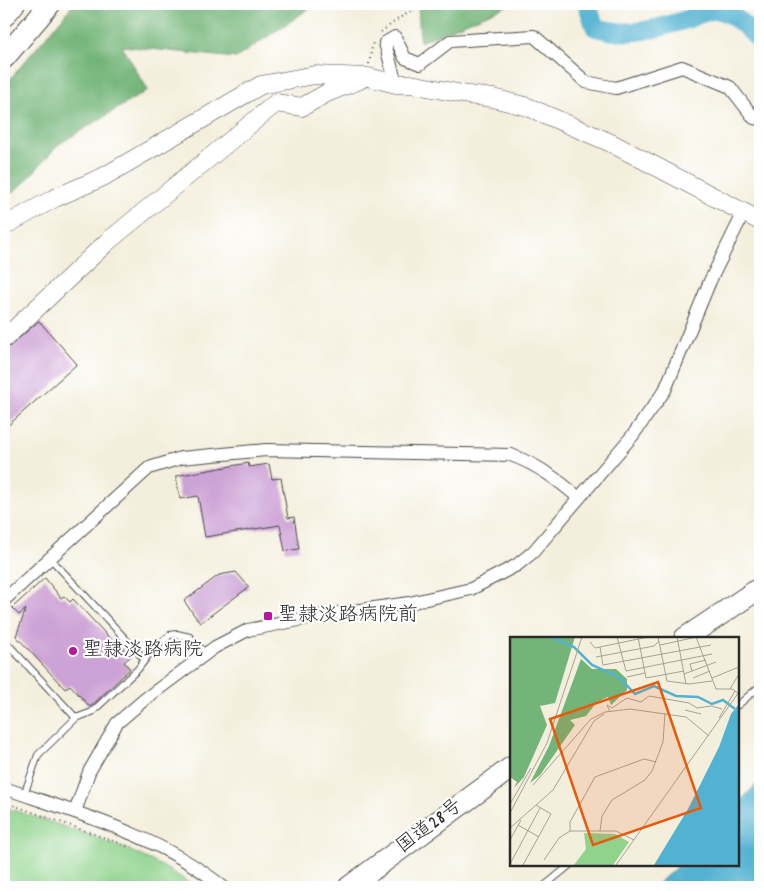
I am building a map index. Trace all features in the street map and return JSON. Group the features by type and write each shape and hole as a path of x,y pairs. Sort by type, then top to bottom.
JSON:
{"highway":[{"path":"4,16 14,4"},
{"path":"4,58 50,4"},
{"path":"686,637 760,588"},
{"name":"国道28号","path":"349,887 510,768"}],"street":[{"path":"396,84 385,43 395,37 406,58 420,64 450,41 534,36 586,82 616,88 682,67 730,87 754,118 760,119"},
{"path":"4,226 55,198 103,177 261,85 316,75 368,77 396,84 411,84 493,98 528,107 611,143 760,221"},
{"path":"4,340 106,243 276,103 302,107 327,93 368,77"},
{"path":"75,812 89,772 117,723 144,699 206,654 248,630 319,616 409,602 471,589 518,565 533,552 638,429 665,390 710,281 744,212"},
{"path":"4,600 149,468 180,458 266,450 511,455 534,464 560,481 579,498"},
{"path":"4,788 133,834 173,853 202,870 223,887"}],"lane":[{"path":"50,558 145,660"},
{"path":"24,795 38,755 76,718 92,712 145,660 153,649 170,635 177,634 190,637 206,654"},
{"path":"4,640 76,718"},
{"path":"739,704 760,686"},
{"path":"543,887 569,866"}],"path":[{"path":"4,802 142,852"}],"green space":[{"path":"74,4 316,4 236,58 122,46 148,90 59,144 23,184 4,199 4,86"},
{"path":"418,4 511,4 420,42"},
{"path":"4,807 127,849 151,860 195,887 4,887"}],"water":[{"path":"760,781 760,887 654,887 678,866 739,866 739,802"}],"building":[{"path":"39,321 77,364 4,429 4,351"},
{"path":"248,463 249,467 269,464 272,479 281,478 288,518 294,517 299,549 285,551 280,525 205,537 198,496 180,499 176,476"},
{"path":"236,572 249,587 200,623 184,601 219,575"},
{"name":"聖隷淡路病院","path":"45,578 61,598 64,596 70,602 73,599 118,647 120,645 131,656 124,662 130,669 90,707 70,685 65,689 16,636 26,609 19,615 12,608"}],"waterway":[{"path":"587,4 595,27 619,32 653,29 688,19 704,12 717,10 727,13 737,20 760,41"}],"place":[{"name":"聖隷淡路病院前","path":"268,616"},
{"name":"聖隷淡路病院","path":"73,651"}]}
